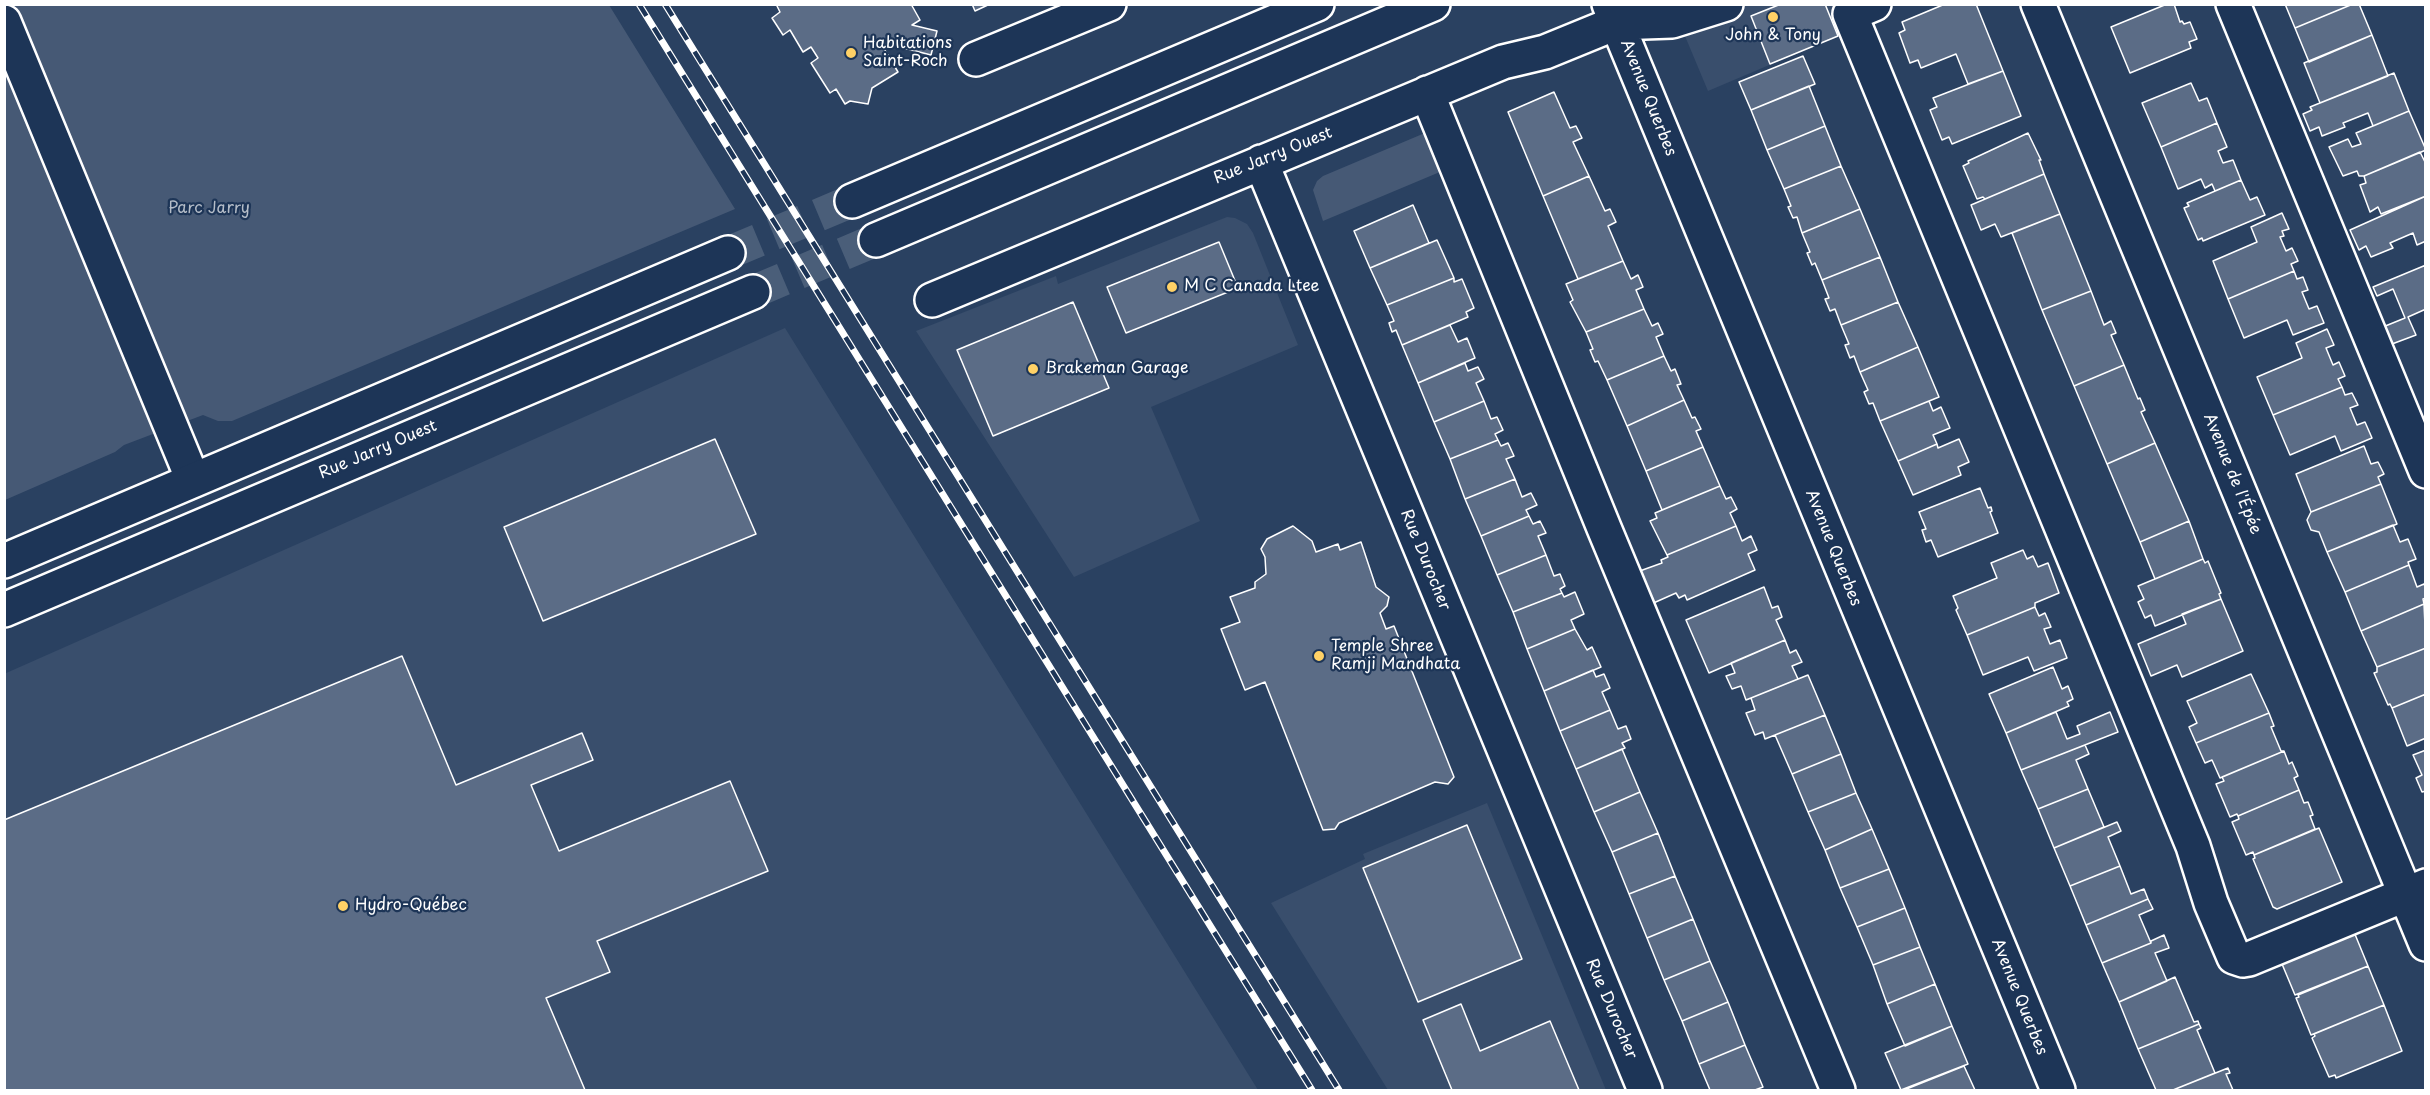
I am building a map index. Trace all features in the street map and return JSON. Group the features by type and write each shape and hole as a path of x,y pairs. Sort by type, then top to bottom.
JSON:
{"street":[{"path":"976,59 1109,4"},
{"path":"852,201 1317,4"},
{"path":"876,240 1433,4"},
{"path":"1613,14 1672,21 1726,4"},
{"path":"1874,4 1850,14 2190,840 2211,903 2231,952 2238,959 2249,958 2415,890"},
{"name":"Avenue de l'Épée","path":"2038,4 2415,890 2426,944"},
{"path":"2233,4 2426,471"},
{"name":"Rue Jarry Ouest","path":"932,300 1426,93 1503,62 1545,52 1613,14"},
{"name":"Avenue Querbes","path":"1613,14 2058,1090"},
{"path":"4,22 193,480"},
{"path":"1426,93 1838,1090"},
{"name":"Rue Durocher","path":"1261,162 1645,1090"},
{"path":"4,561 728,253"},
{"name":"Rue Jarry Ouest","path":"4,610 753,292"}],"shaded area":[{"path":"1672,5 1840,5 1847,32 1708,91"},
{"path":"1227,217 1247,224 1253,233 1298,345 1151,407 1200,521 1074,577 916,331 1056,276 1058,284"},
{"path":"785,328 1258,1090 5,1090 4,674"},
{"path":"1487,803 1606,1090 1388,1090 1271,903 1365,859 1363,854"}],"green space":[{"name":"Parc Jarry","path":"5,5 609,5 735,209 232,421 218,421 203,415 124,445 115,452 5,500"},
{"path":"1432,130 1447,169 1323,221 1313,190 1317,181 1323,176"}],"building":[{"name":"Habitations Saint-Roch","path":"776,4 911,4 920,20 912,25 937,31 931,55 880,42 898,72 872,88 868,104 850,101 845,104 836,89 830,93 811,63 818,58 811,47 803,52 790,30 783,35 772,18 780,12"},
{"path":"972,4 990,4 975,11"},
{"path":"1781,4 1825,4 1838,36 1770,64 1751,16"},
{"path":"1945,4 1976,4 2003,71 1968,84 1956,54 1921,68 1918,60 1910,63 1899,33 1905,30 1902,22"},
{"path":"2167,4 2174,4 2180,22 2184,24 2190,22 2197,39 2189,42 2191,48 2130,73 2111,27"},
{"path":"2285,4 2353,4 2295,28"},
{"path":"2353,4 2359,4 2372,35 2309,62 2295,28"},
{"path":"2372,35 2388,76 2320,103 2304,63"},
{"path":"1803,56 1815,84 1751,110 1739,82"},
{"path":"2003,71 2021,116 1952,144 1949,137 1942,140 1930,110 1937,107 1933,98"},
{"path":"2394,73 2409,111 2373,126 2368,113 2343,123 2345,127 2322,136 2319,127 2310,131 2303,114 2312,110 2310,107"},
{"path":"2191,83 2199,101 2207,98 2217,123 2161,147 2142,103"},
{"path":"1809,86 1825,126 1767,150 1751,110"},
{"path":"1554,92 1570,128 1576,126 1582,138 1573,142 1589,176 1543,196 1508,112"},
{"path":"2409,111 2426,150 2364,176 2359,176 2357,171 2343,176 2329,147 2348,139 2352,147 2361,144 2356,133"},
{"path":"2217,123 2227,147 2218,151 2223,163 2233,160 2241,180 2215,191 2212,184 2205,188 2201,179 2178,189 2161,147"},
{"path":"1825,126 1841,166 1784,189 1767,150"},
{"path":"2028,133 2041,160 2039,160 2044,174 1985,199 1983,197 1977,199 1963,166 1969,163 1968,161"},
{"path":"2420,152 2426,164 2426,196 2381,214 2378,207 2370,212 2360,185 2366,183 2364,176"},
{"path":"1841,166 1860,209 1802,233 1797,217 1793,218 1788,207 1791,206 1784,189"},
{"path":"2044,174 2060,214 2001,237 1995,224 1981,230 1971,205"},
{"path":"1589,176 1605,211 1610,209 1616,222 1608,226 1623,261 1578,279 1543,196"},
{"path":"2241,180 2250,200 2257,197 2265,215 2203,241 2202,238 2198,240 2184,208 2189,206 2187,203"},
{"path":"2426,196 2426,241 2417,245 2413,233 2390,243 2393,248 2371,257 2366,246 2359,250 2350,230"},
{"path":"1413,205 1429,243 1370,268 1354,231"},
{"path":"1860,209 1880,257 1822,280 1815,263 1812,265 1807,253 1810,252 1802,233"},
{"path":"2282,213 2289,229 2282,231 2284,236 2280,237 2286,251 2292,248 2298,261 2291,264 2294,271 2228,299 2213,261 2257,242 2251,227"},
{"path":"2060,214 2091,291 2042,310 2012,233"},
{"path":"1437,240 1454,278 1387,305 1370,268"},
{"name":"M C Canada Ltee","path":"1219,242 1238,288 1126,333 1107,287"},
{"path":"1880,257 1898,302 1841,325 1835,309 1830,311 1825,299 1829,298 1822,280"},
{"path":"1623,261 1631,279 1638,275 1643,287 1636,290 1644,309 1586,332 1570,302 1573,300 1566,284"},
{"path":"2426,265 2426,309 2408,317 2416,335 2384,347 2378,329 2405,318 2393,289 2377,296 2373,287"},
{"path":"2294,271 2297,279 2303,277 2308,290 2302,292 2309,309 2317,306 2324,323 2293,335 2287,320 2244,338 2228,299"},
{"path":"1454,278 1454,282 1462,279 1474,308 1466,312 1468,317 1402,345 1396,330 1392,332 1389,323 1394,321 1387,305"},
{"path":"2091,291 2104,325 2111,321 2116,333 2111,335 2124,365 2074,386 2042,310"},
{"name":"Brakeman Garage","path":"1073,302 1109,388 993,436 957,350"},
{"path":"1898,302 1918,347 1860,372 1854,356 1850,358 1845,345 1849,344 1841,325"},
{"path":"1644,309 1652,326 1658,323 1663,334 1656,337 1664,356 1607,380 1598,361 1595,362 1590,350 1593,349 1586,332"},
{"path":"1450,325 1458,342 1467,338 1475,358 1418,383 1402,345"},
{"path":"2327,329 2334,345 2326,348 2333,365 2339,362 2345,376 2338,379 2342,387 2273,415 2257,377 2302,358 2296,343"},
{"path":"1918,347 1939,397 1880,421 1873,403 1869,404 1864,392 1868,390 1860,372"},
{"path":"1664,356 1671,371 1675,369 1681,384 1677,385 1684,400 1627,426 1607,380"},
{"path":"1465,363 1468,371 1478,367 1484,379 1476,383 1484,401 1434,422 1418,383"},
{"path":"2124,365 2145,410 2141,412 2155,443 2107,464 2074,386"},
{"path":"2342,387 2345,395 2352,393 2358,405 2350,408 2357,425 2365,422 2372,438 2341,451 2335,436 2290,455 2273,415"},
{"path":"1684,400 1692,418 1695,417 1701,429 1696,431 1703,447 1646,471 1627,426"},
{"path":"1484,401 1491,419 1497,417 1503,430 1495,434 1498,440 1450,459 1434,422"},
{"path":"1929,401 1933,411 1941,407 1950,428 1933,435 1937,444 1898,461 1880,421"},
{"path":"715,439 756,534 543,621 504,527"},
{"path":"1959,439 1969,462 1958,467 1961,475 1913,495 1898,461 1937,444 1938,448"},
{"path":"1498,440 1501,446 1508,443 1514,456 1506,459 1515,479 1465,499 1450,459"},
{"path":"2155,443 2189,521 2140,542 2107,464"},
{"path":"2364,446 2371,464 2378,462 2384,474 2378,477 2381,484 2311,512 2296,474"},
{"path":"1703,447 1720,486 1662,510 1646,471"},
{"path":"1515,479 1522,497 1531,493 1537,505 1526,510 1529,516 1481,536 1465,499"},
{"path":"2381,484 2397,524 2327,552 2319,532 2311,530 2307,520 2311,512"},
{"path":"1720,486 1726,499 1731,497 1737,509 1730,513 1736,526 1667,555 1650,521 1657,518 1655,513"},
{"path":"1980,488 1988,508 1991,507 1990,512 1998,533 1938,557 1931,540 1926,542 1922,530 1926,529 1919,512"},
{"path":"1529,516 1533,524 1540,521 1546,533 1538,536 1546,555 1497,575 1481,536"},
{"path":"2189,521 2203,559 2155,579 2140,542"},
{"path":"2393,525 2400,542 2408,539 2416,559 2408,562 2409,565 2345,592 2327,552"},
{"name":"Temple Shree Ramji Mandhata","path":"1293,526 1312,541 1316,552 1338,544 1340,550 1361,542 1376,587 1389,597 1387,606 1380,613 1386,629 1394,626 1454,777 1448,784 1435,782 1339,823 1335,829 1323,830 1265,682 1245,690 1221,629 1240,622 1230,597 1255,588 1255,582 1266,574 1265,557 1261,549 1267,539"},
{"path":"1736,526 1742,541 1751,536 1757,550 1748,554 1755,570 1687,600 1685,595 1679,598 1676,593 1649,605 1637,572 1662,563 1661,560 1668,557 1667,555"},
{"path":"2023,550 2027,559 2033,556 2038,567 2048,563 2059,593 2035,603 2035,607 1967,635 1956,610 1958,608 1953,596 1997,578 1991,563"},
{"path":"1546,555 1554,576 1560,574 1565,586 1560,589 1562,593 1513,612 1497,575"},
{"path":"2203,559 2205,563 2208,561 2221,593 2219,594 2221,599 2155,626 2151,615 2145,618 2138,602 2144,599 2138,586"},
{"path":"2409,565 2417,587 2424,584 2426,588 2424,604 2361,631 2345,592"},
{"path":"1764,587 1772,608 1778,606 1782,617 1776,620 1785,640 1709,673 1686,620"},
{"path":"1575,592 1584,614 1571,620 1575,629 1527,649 1513,612 1562,593 1564,597"},
{"path":"2221,599 2243,651 2182,677 2177,665 2151,676 2138,644 2186,624 2182,614"},
{"path":"2424,604 2426,648 2377,667 2361,631"},
{"path":"2035,607 2039,616 2045,613 2051,627 2044,629 2050,644 2060,640 2067,658 2034,671 2028,657 1983,675 1967,635"},
{"path":"1575,629 1587,650 1592,647 1601,667 1544,691 1527,649"},
{"path":"1785,640 1790,653 1796,650 1802,662 1792,666 1798,679 1746,700 1741,686 1732,689 1726,676 1735,673 1731,663"},
{"path":"2426,648 2426,694 2392,708 2390,704 2388,705 2374,673 2377,672 2377,667"},
{"name":"Hydro-Québec","path":"402,656 456,785 582,733 593,760 531,785 559,851 730,781 768,871 597,941 610,972 546,998 585,1090 4,1090 4,820"},
{"path":"2053,667 2062,689 2068,686 2073,699 2067,702 2069,706 2006,733 1989,694"},
{"path":"1593,670 1596,677 1604,674 1610,688 1602,692 1610,710 1560,731 1544,691"},
{"path":"2251,674 2269,713 2196,743 2189,727 2197,723 2187,701"},
{"path":"1808,675 1825,715 1765,739 1763,732 1755,735 1746,713 1755,710 1751,698"},
{"path":"2426,694 2426,738 2407,746 2392,708"},
{"path":"1610,710 1618,729 1626,726 1631,739 1622,743 1625,748 1576,769 1560,731"},
{"path":"2056,712 2067,739 2080,734 2077,726 2110,712 2118,732 2021,770 2006,733"},
{"path":"2269,713 2274,726 2271,727 2281,751 2284,751 2220,778 2212,760 2205,763 2196,743"},
{"path":"1825,715 1841,754 1792,774 1775,735"},
{"path":"2085,745 2089,754 2076,760 2088,789 2038,809 2021,770"},
{"path":"1622,749 1640,792 1594,812 1576,769"},
{"path":"2426,750 2426,791 2422,792 2416,778 2422,775 2413,755"},
{"path":"2284,751 2289,764 2292,762 2298,776 2294,778 2299,790 2238,816 2237,814 2230,817 2216,784 2224,781 2222,777"},
{"path":"1841,754 1856,793 1808,812 1792,774"},
{"path":"2088,789 2104,827 2054,848 2038,809"},
{"path":"2299,790 2304,803 2308,802 2315,829 2254,855 2253,852 2246,855 2232,822 2239,819 2238,816"},
{"path":"1640,792 1658,833 1612,852 1594,812"},
{"path":"1856,793 1872,829 1825,850 1808,812"},
{"path":"2117,822 2121,831 2108,837 2120,866 2070,886 2054,848"},
{"path":"1467,825 1522,959 1418,1002 1363,868"},
{"path":"2319,828 2342,882 2277,909 2273,907 2253,859 2254,855"},
{"path":"1872,829 1889,869 1840,888 1825,850"},
{"path":"1658,833 1675,876 1629,894 1612,852"},
{"path":"2120,866 2131,894 2144,889 2148,899 2086,925 2070,886"},
{"path":"1889,869 1905,908 1857,927 1840,888"},
{"path":"1675,876 1693,919 1647,938 1629,894"},
{"path":"2148,899 2153,909 2139,915 2151,943 2102,963 2086,925"},
{"path":"1905,908 1920,947 1873,965 1857,927"},
{"path":"1693,919 1710,961 1664,980 1647,938"},
{"path":"2352,927 2368,966 2295,995 2282,964 2288,961 2285,954"},
{"path":"2164,935 2169,948 2155,953 2167,981 2119,1002 2102,963 2151,943"},
{"path":"1920,947 1935,984 1887,1004 1873,965"},
{"path":"1710,961 1728,1002 1682,1021 1664,980"},
{"path":"2368,966 2384,1005 2311,1035 2296,998 2299,997 2298,995"},
{"path":"2175,977 2194,1022 2198,1021 2199,1024 2138,1049 2119,1002"},
{"path":"1935,984 1952,1026 1905,1046 1887,1004"},
{"path":"1728,1002 1745,1045 1699,1064 1682,1021"},
{"path":"1461,1004 1480,1051 1550,1021 1579,1090 1452,1090 1423,1020"},
{"path":"2384,1005 2402,1051 2336,1078 2335,1075 2329,1077 2312,1038 2314,1034"},
{"path":"2199,1024 2201,1028 2197,1030 2215,1073 2173,1090 2156,1090 2138,1049"},
{"path":"1952,1026 1968,1064 1901,1090 1885,1053"},
{"path":"1745,1045 1763,1087 1755,1090 1710,1090 1699,1064"},
{"path":"1964,1066 1975,1090 1904,1090"},
{"path":"2228,1068 2230,1073 2226,1074 2233,1090 2173,1090"}],"tunnel":[{"path":"728,253 852,201"},
{"path":"753,292 876,240"}],"railway":[{"path":"639,4 1312,1090"},
{"path":"665,4 1339,1090"}],"place":[{"name":"John & Tony","path":"1773,17"},
{"name":"Habitations Saint-Roch","path":"851,53"},
{"name":"M C Canada Ltee","path":"1172,287"},
{"name":"Brakeman Garage","path":"1033,369"},
{"name":"Temple Shree Ramji Mandhata","path":"1319,656"},
{"name":"Hydro-Québec","path":"343,906"}]}
